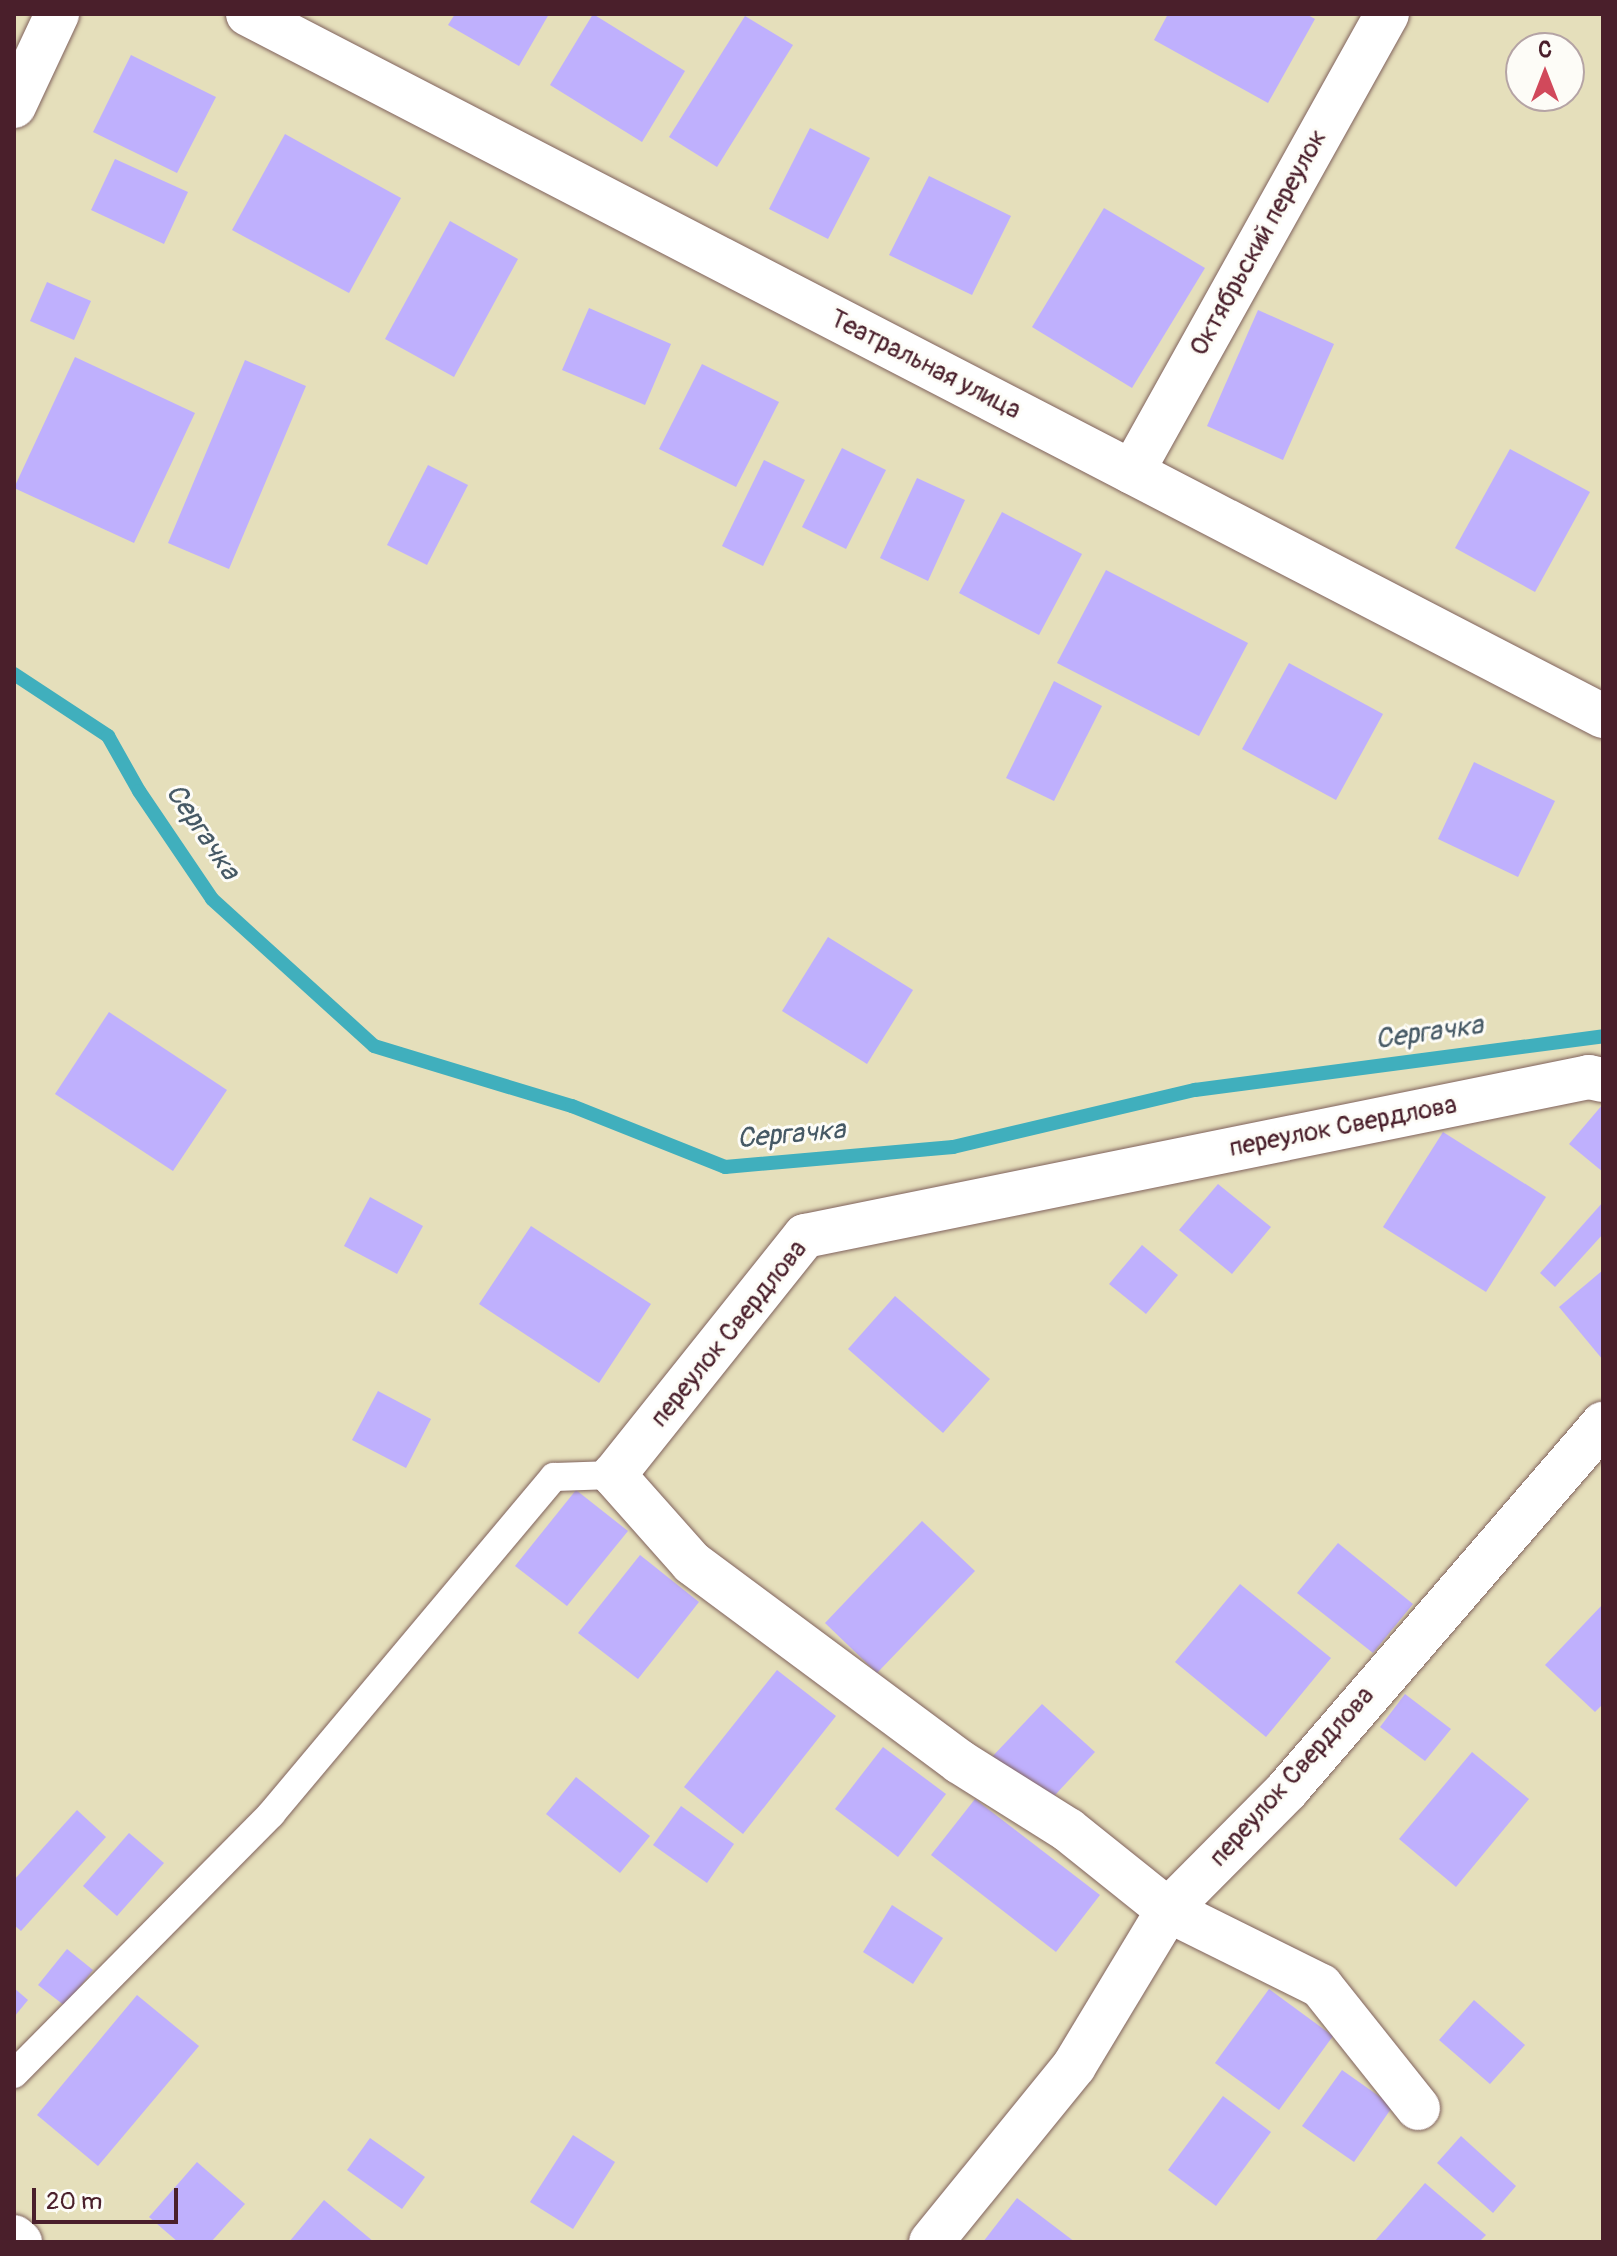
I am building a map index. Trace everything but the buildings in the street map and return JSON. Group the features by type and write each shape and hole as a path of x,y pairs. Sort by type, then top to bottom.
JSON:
{"street":[{"path":"14,106 57,14"},
{"name":"Театральная улица","path":"248,14 1603,716"},
{"name":"Октябрьский переулок","path":"1132,472 1387,14"},
{"name":"переулок Свердлова","path":"614,1475 805,1236 1589,1077 1603,1080"},
{"name":"переулок Свердлова","path":"931,2242 1074,2066 1168,1910 1287,1790 1603,1424"},
{"path":"614,1475 692,1563 960,1762 1068,1830 1168,1910 1321,1986 1418,2108"},
{"path":"14,2237 20,2242"}],"lane":[{"path":"14,2074 271,1814 554,1477 614,1475"}],"waterway":[{"name":"Сергачка","path":"14,674 108,736 139,791 212,899 374,1046 572,1106 725,1167 953,1147 1195,1090 1603,1036"}]}
